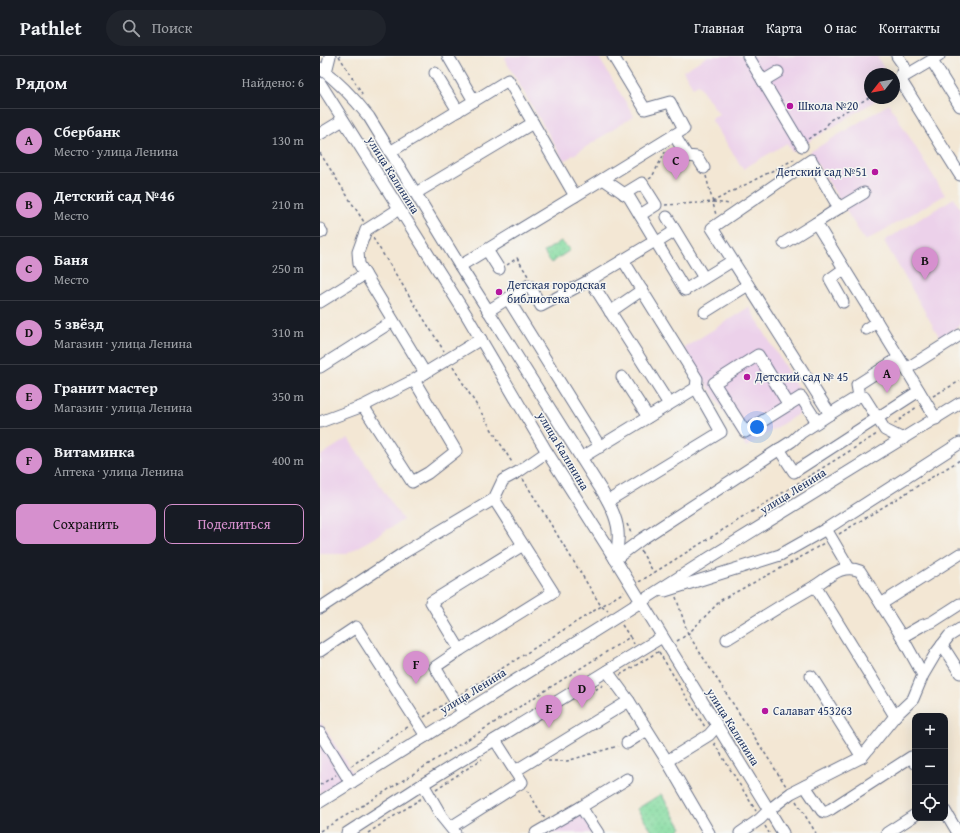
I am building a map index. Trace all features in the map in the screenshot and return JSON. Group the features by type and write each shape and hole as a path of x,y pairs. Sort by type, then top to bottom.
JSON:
{"street":[{"path":"330,56 323,70 348,92 369,117 488,311 608,501 616,520 618,541 615,559"},
{"path":"448,56 474,101"},
{"path":"460,266 684,129 670,102 645,108 613,56"},
{"path":"748,56 801,151"},
{"path":"897,56 904,66 900,79 959,171"},
{"path":"900,79 936,58 960,106"},
{"path":"763,81 778,72"},
{"path":"435,73 458,110"},
{"path":"390,152 508,80 575,196"},
{"name":"улица Калинина","path":"320,83 481,339 547,452 615,559 640,603 783,833"},
{"path":"320,134 342,120"},
{"path":"416,193 533,123"},
{"path":"674,135 687,156 697,157 704,168"},
{"path":"830,414 712,228 811,160 839,208"},
{"path":"603,179 629,197 685,290 732,261"},
{"path":"624,194 642,183 656,206 640,215"},
{"path":"784,243 864,193"},
{"path":"399,209 367,229 358,252 359,264 425,373"},
{"path":"667,217 704,278"},
{"path":"816,223 936,419"},
{"path":"320,230 322,232 320,233"},
{"path":"488,311 529,285 542,306 675,231"},
{"path":"487,250 499,269"},
{"path":"608,501 721,432 696,388 697,378 623,260"},
{"path":"843,302 830,279 844,269"},
{"path":"320,302 365,274"},
{"path":"590,280 669,404"},
{"path":"705,312 748,285"},
{"path":"610,312 642,290"},
{"path":"508,298 600,447"},
{"path":"320,366 393,321"},
{"path":"866,330 877,322"},
{"path":"906,369 960,335"},
{"path":"320,422 363,406 414,380 481,339"},
{"path":"789,405 758,355 714,383 745,432 789,405 801,397 817,422"},
{"path":"859,396 857,385 899,358"},
{"path":"622,377 648,417"},
{"path":"363,406 412,482 428,473 456,451 414,380"},
{"path":"581,458 696,388"},
{"path":"779,449 794,472 919,391"},
{"path":"615,559 642,539 779,449 817,422 859,396 864,397 884,430 903,439"},
{"name":"улица Ленина","path":"320,802 640,603 697,565 960,403"},
{"path":"714,419 730,408"},
{"name":"улица Ленина","path":"640,603 671,589 780,555 829,534 960,443"},
{"path":"320,608 405,552 494,499 503,480 518,472 547,452"},
{"path":"464,712 454,699 435,667 553,592 494,499"},
{"path":"829,534 849,568"},
{"path":"460,650 430,602 523,545"},
{"path":"881,604 960,554"},
{"path":"727,639 842,568 849,568 860,571 902,637 923,675"},
{"path":"815,586 895,716"},
{"path":"902,637 921,626 932,622 960,604"},
{"path":"320,651 356,628 426,736"},
{"path":"742,832 791,793 862,756 895,716 912,699 923,675 948,636 960,629"},
{"path":"347,833 495,740 610,675 640,656 662,637"},
{"path":"942,645 960,673"},
{"path":"610,675 629,701 667,761 709,833"},
{"path":"811,676 862,756"},
{"path":"515,771 629,701"},
{"path":"667,761 709,735 717,726"},
{"path":"628,743 647,730"},
{"path":"320,733 351,782"},
{"path":"423,784 442,817 453,830 522,782 495,740"},
{"path":"805,786 822,811 825,812 832,809 911,757 912,758"},
{"path":"536,833 628,778"},
{"path":"581,807 598,833"},
{"path":"948,816 958,833"},
{"path":"887,833 912,817"}],"path":[{"path":"713,202 801,151 801,144 826,127 830,120 864,100"},
{"path":"652,177 666,150"},
{"path":"320,153 601,606"},
{"path":"704,168 718,224"},
{"path":"656,206 713,202 745,206"},
{"path":"499,269 517,258 529,278 529,285"},
{"path":"654,573 884,430 925,401 960,381"},
{"path":"688,634 721,600 796,560 829,534 960,460"},
{"path":"676,597 688,634 816,833"},
{"path":"320,831 630,636 640,656"},
{"path":"580,699 610,675 640,656 659,652"},
{"path":"536,757 543,761 567,761 628,743"},
{"path":"368,833 483,758"},
{"path":"522,782 549,826"}],"shaded area":[{"path":"508,56 598,56 634,116 564,161 504,58"},
{"name":"Школа №20","path":"708,56 877,56 884,68 864,68 864,104 870,104 792,152 787,143 743,169 711,119 719,114 698,84 693,87 683,71"},
{"path":"889,104 945,195 865,241 810,152"},
{"path":"954,198 960,209 960,326 940,338 884,241"},
{"name":"Детский сад № 45","path":"749,307 809,407 746,447 684,348"},
{"path":"348,438 403,520 347,554 320,554 320,456"},
{"path":"320,721 353,773 320,793"},
{"path":"583,812 596,833 550,833"}],"green space":[{"path":"561,241 570,250 551,263 544,252"},
{"path":"661,794 682,828 674,833 653,833 637,809"}],"place":[{"name":"Школа №20","path":"790,106"},
{"name":"Детский сад №51","path":"875,172"},
{"name":"Баня","path":"676,180"},
{"name":"Детский сад №46","path":"925,280"},
{"name":"Детская городская библиотека","path":"499,292"},
{"name":"Детский сад № 45","path":"747,377"},
{"name":"Сбербанк","path":"887,393"},
{"name":"Витаминка","path":"416,684"},
{"name":"5 звёзд","path":"582,708"},
{"name":"Салават 453263","path":"765,711"},
{"name":"Гранит мастер","path":"549,728"}]}
